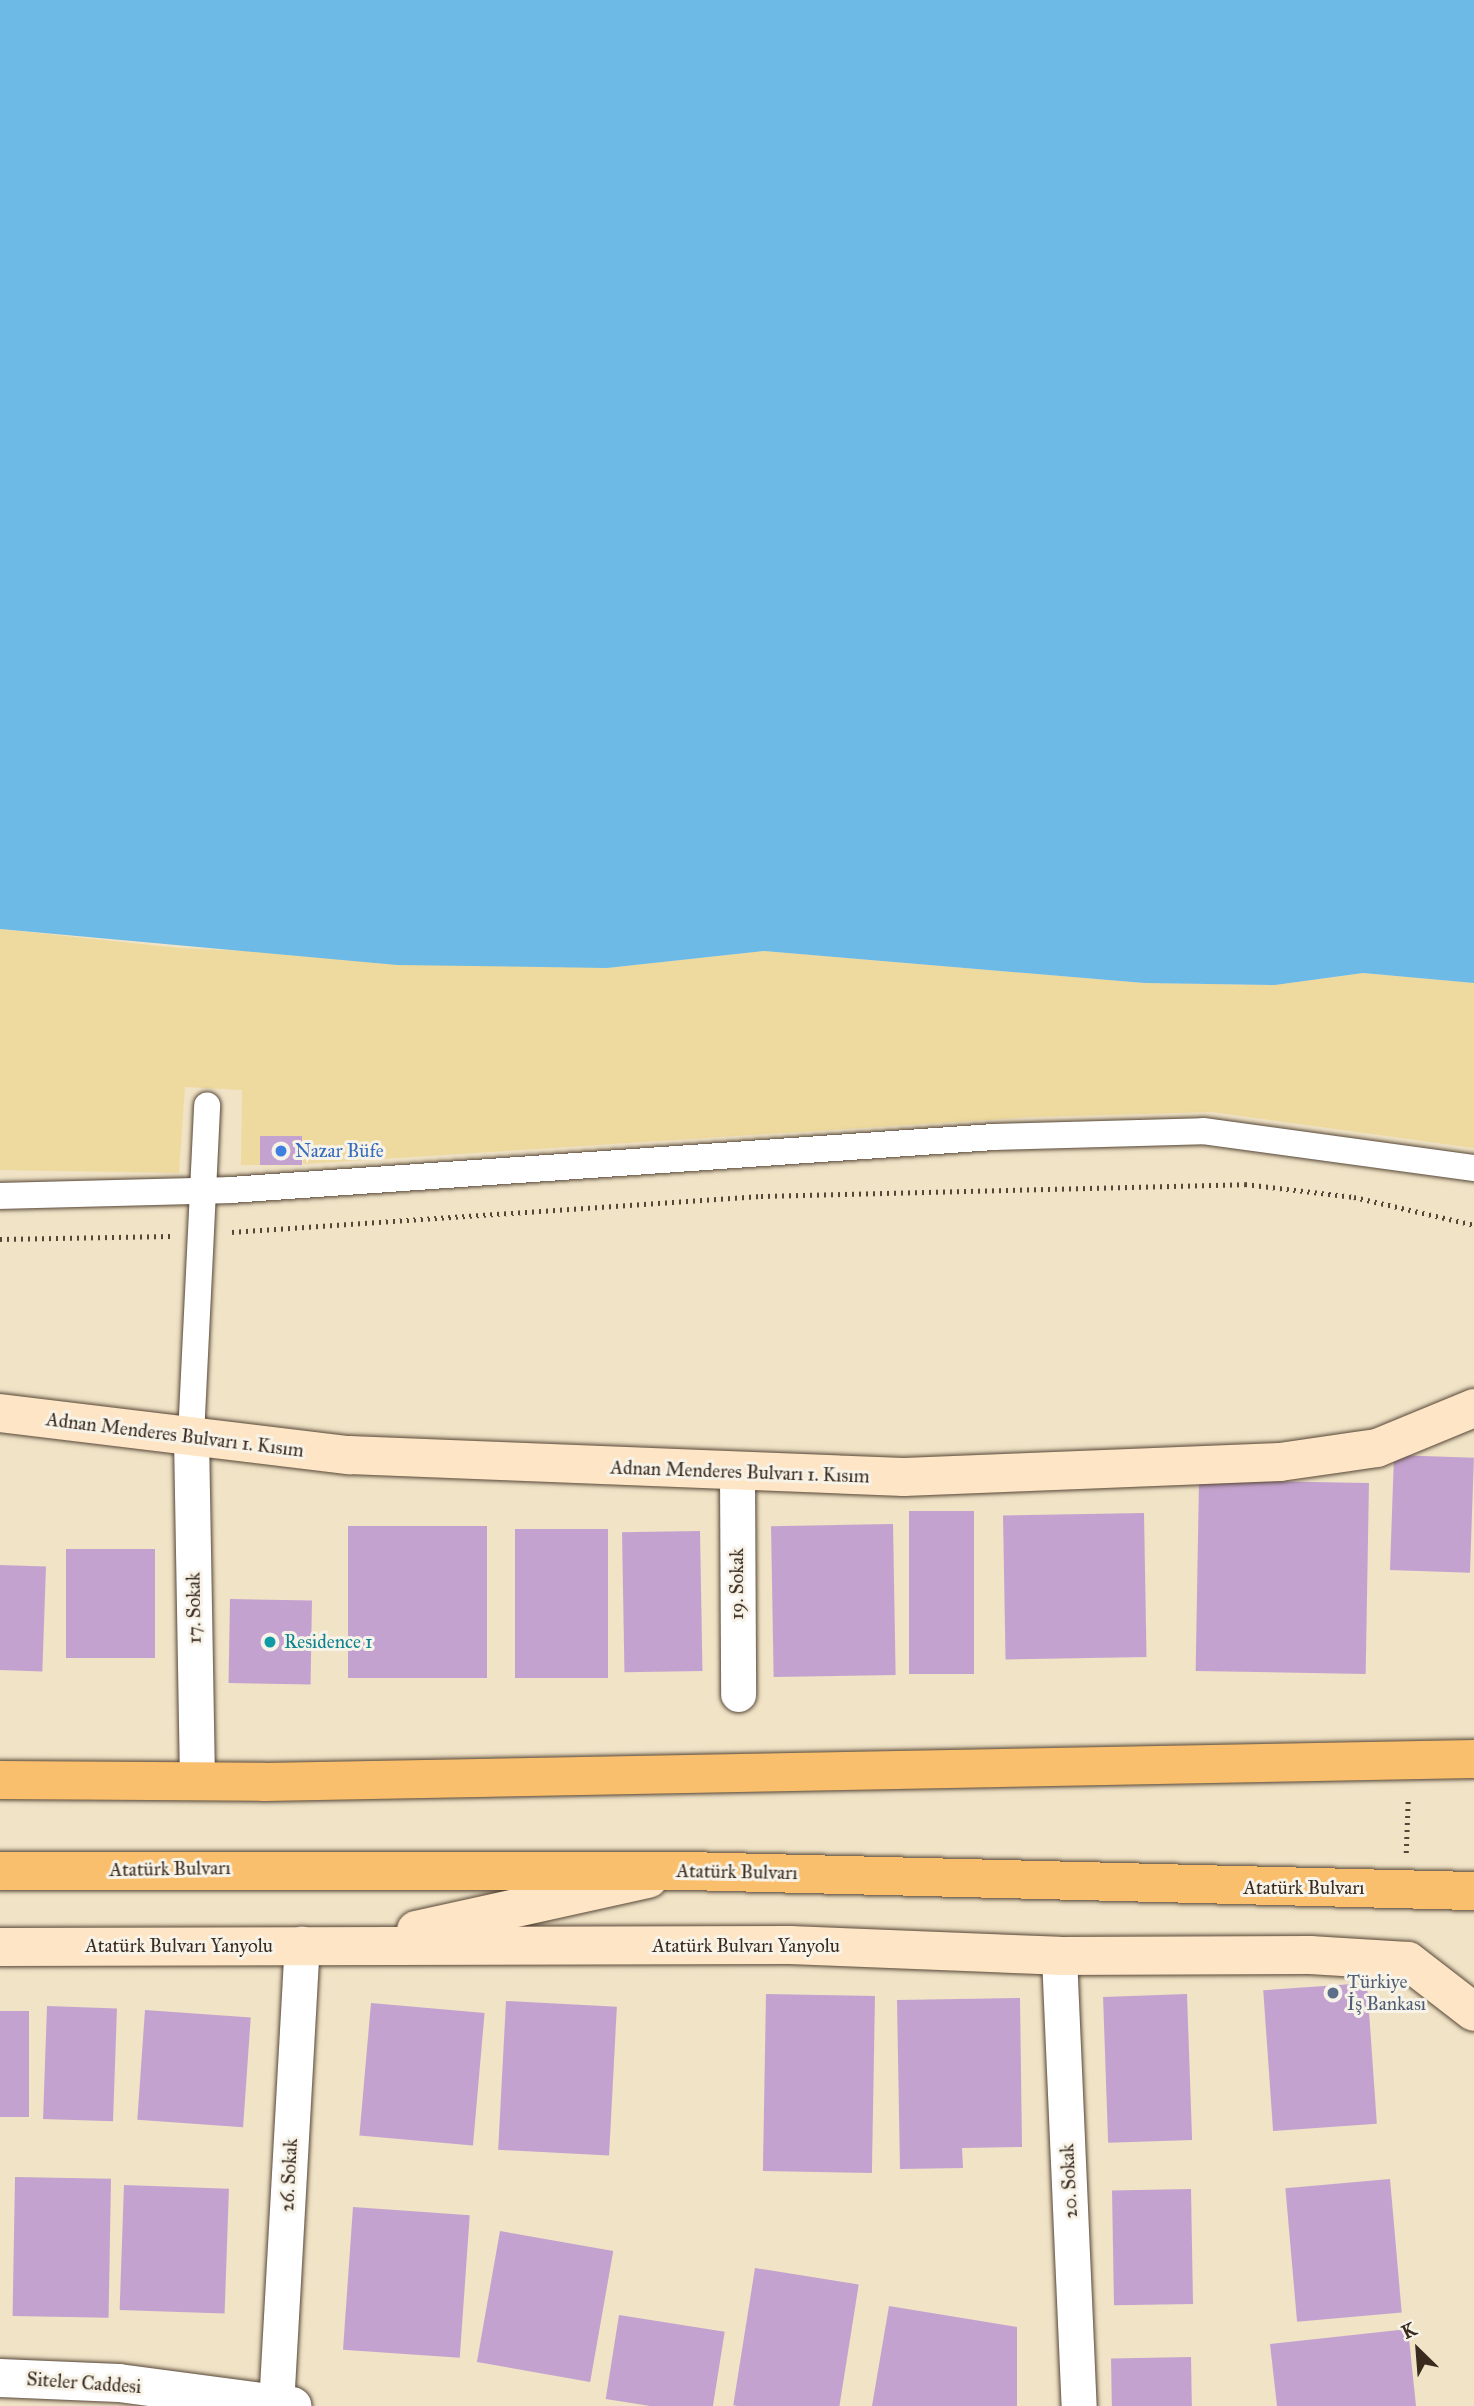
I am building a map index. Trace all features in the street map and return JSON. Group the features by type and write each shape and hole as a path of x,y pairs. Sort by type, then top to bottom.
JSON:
{"highway":[{"path":"0,1780 197,1780 1474,1759"},
{"name":"Atatürk Bulvarı","path":"0,1871 687,1871 1474,1891"}],"main road":[{"name":"Adnan Menderes Bulvarı 1. Kısım","path":"0,1413 348,1455 737,1473 904,1477 1280,1462 1377,1448 1474,1408"},
{"path":"349,1945 687,1871"},
{"name":"Atatürk Bulvarı Yanyolu","path":"0,1947 302,1944 939,1947 1059,1956 1310,1955 1408,1961 1474,2012"}],"street":[{"path":"191,1436 207,1105"},
{"path":"0,1195 203,1190 993,1137 1203,1131 1474,1168"},
{"name":"17. Sokak","path":"191,1436 197,1780"},
{"name":"19. Sokak","path":"737,1473 738,1694"},
{"name":"26. Sokak","path":"282,2405 302,1944"},
{"name":"20. Sokak","path":"1059,1956 1079,2406"},
{"name":"Siteler Caddesi","path":"0,2378 118,2383 282,2405"}],"path":[{"path":"0,1239 199,1234 761,1196 1245,1184 1354,1197 1474,1225"}],"sand":[{"path":"0,929 179,948 607,968 764,951 1144,983 1275,985 1363,973 1474,983 1474,1148 1212,1112 1034,1117 303,1164 302,1136 261,1136 260,1165 241,1165 242,1090 185,1087 179,1173 0,1170"}],"water":[{"path":"0,0 1474,0 1474,983 1363,973 1275,985 1144,983 764,951 607,968 397,965 0,929"}],"building":[{"path":"260,1136 302,1136 302,1165 260,1165"},
{"path":"1394,1455 1474,1458 1470,1573 1390,1570"},
{"path":"1199,1480 1369,1483 1366,1674 1196,1671"},
{"path":"909,1511 974,1511 974,1674 909,1674"},
{"path":"1144,1513 1147,1657 1006,1659 1003,1515"},
{"path":"893,1524 896,1675 774,1677 771,1526"},
{"path":"348,1526 487,1526 487,1678 348,1678"},
{"path":"515,1529 608,1529 608,1678 515,1678"},
{"path":"700,1531 702,1671 624,1672 622,1532"},
{"path":"66,1549 155,1549 155,1658 66,1658"},
{"path":"0,1565 46,1567 42,1672 0,1670"},
{"name":"Residence 1","path":"230,1599 312,1600 311,1684 229,1683"},
{"path":"1367,1983 1377,2124 1273,2131 1263,1990"},
{"path":"766,1994 875,1996 872,2173 763,2171"},
{"path":"1187,1994 1192,2140 1108,2143 1103,1997"},
{"path":"1020,1998 1022,2147 962,2148 963,2168 900,2169 897,2000"},
{"path":"506,2001 617,2007 609,2156 498,2150"},
{"path":"371,2003 485,2013 473,2145 359,2135"},
{"path":"47,2006 117,2008 113,2121 43,2119"},
{"path":"145,2010 251,2017 243,2127 137,2120"},
{"path":"0,2011 29,2011 29,2117 0,2117"},
{"path":"15,2177 111,2179 109,2318 13,2316"},
{"path":"1390,2179 1402,2312 1297,2322 1285,2188"},
{"path":"124,2185 229,2189 225,2314 120,2310"},
{"path":"1191,2189 1193,2304 1114,2305 1112,2190"},
{"path":"353,2207 470,2215 460,2358 343,2350"},
{"path":"500,2231 613,2251 590,2382 477,2362"},
{"path":"755,2268 859,2284 839,2406 733,2405"},
{"path":"889,2306 1017,2327 1017,2406 872,2406"},
{"path":"619,2315 725,2332 713,2406 650,2406 606,2399"},
{"path":"1408,2329 1416,2406 1277,2406 1270,2344"},
{"path":"1191,2357 1192,2406 1112,2406 1111,2358"}],"place":[{"name":"Nazar Büfe","path":"281,1151"},
{"name":"Residence 1","path":"270,1642"},
{"name":"Türkiye İş Bankası","path":"1333,1993"}]}
